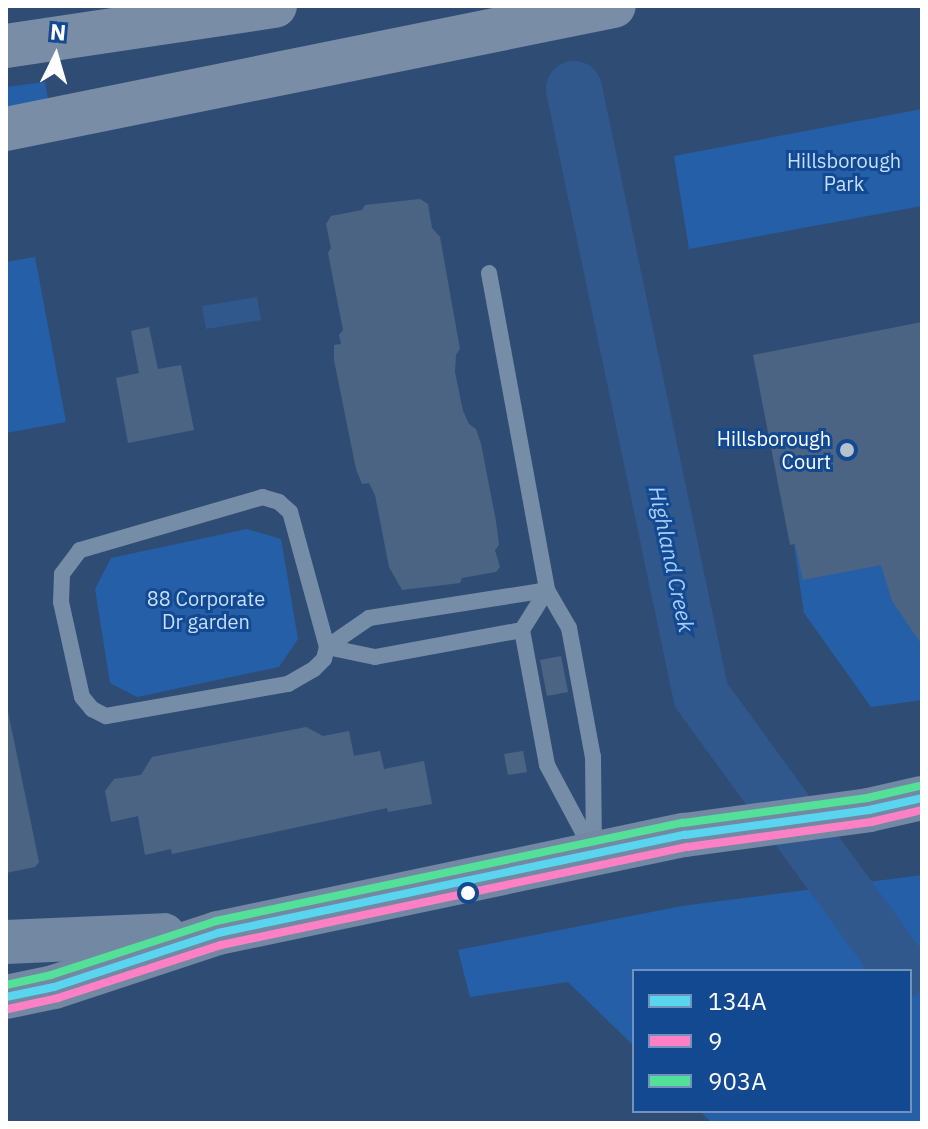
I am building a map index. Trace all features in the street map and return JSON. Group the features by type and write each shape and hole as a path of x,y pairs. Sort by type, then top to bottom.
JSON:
{"highway":[{"path":"6,46 275,6"},
{"path":"6,129 614,6"}],"street":[{"path":"6,997 54,987 218,933 698,833 869,810 922,798"},
{"path":"6,942 218,933"}],"lane":[{"path":"489,273 547,590 569,628 593,757 594,854"},
{"path":"327,647 290,512 279,502 263,497 80,550 62,574 61,602 82,697 92,709 106,716 288,684 314,669 324,659 327,647 369,618 547,590"},
{"path":"547,590 522,630 547,765 594,854"},
{"path":"327,647 375,657 522,630"}],"green space":[{"path":"45,82 48,99 6,107 6,87"},
{"name":"Hillsborough Park","path":"922,109 922,206 689,249 674,156"},
{"path":"35,257 66,422 6,433 6,262"},
{"path":"887,527 922,622 922,700 871,707 804,613 794,545"},
{"name":"88 Corporate Dr garden","path":"247,529 281,539 298,639 279,667 137,697 110,683 95,589 111,558"},
{"path":"922,875 922,1123 712,1123 702,1113 912,1113 912,969 632,969 632,1044 568,982 470,997 458,950 682,906"}],"shaded area":[{"path":"257,297 261,320 206,329 202,306"}],"building":[{"path":"420,199 428,204 432,228 440,237 460,349 456,355 455,372 463,411 469,424 476,429 481,444 496,521 499,545 495,550 500,567 496,572 462,578 460,583 402,590 389,567 375,495 369,483 362,484 356,469 334,360 334,345 341,344 339,335 343,330 328,253 331,248 326,224 331,216 362,210 365,205"},
{"name":"Hillsborough Court","path":"922,322 922,645 892,601 881,565 803,580 795,544 790,545 753,355"},
{"path":"149,327 158,369 181,365 194,430 128,443 116,378 139,373 131,331"},
{"path":"561,656 568,692 547,696 540,660"},
{"path":"6,702 39,862 35,867 6,873"},
{"path":"306,727 323,736 349,731 354,756 380,751 384,769 424,761 432,804 388,812 387,808 172,854 171,849 145,855 138,816 111,822 105,791 114,779 141,775 152,757"},
{"path":"523,751 527,772 508,775 504,754"}],"waterway":[{"name":"Highland Creek","path":"574,89 701,695 901,969"}],"transit line":[{"name":"903A","path":"6,985 51,975 216,921 683,823 867,798 919,786"},
{"name":"134A","path":"6,997 54,987 218,933 685,835 869,810 922,798"},
{"name":"9","path":"8,1009 58,998 221,945 687,847 871,822 922,810"}],"place":[{"name":"Hillsborough Court","path":"847,450"}]}
